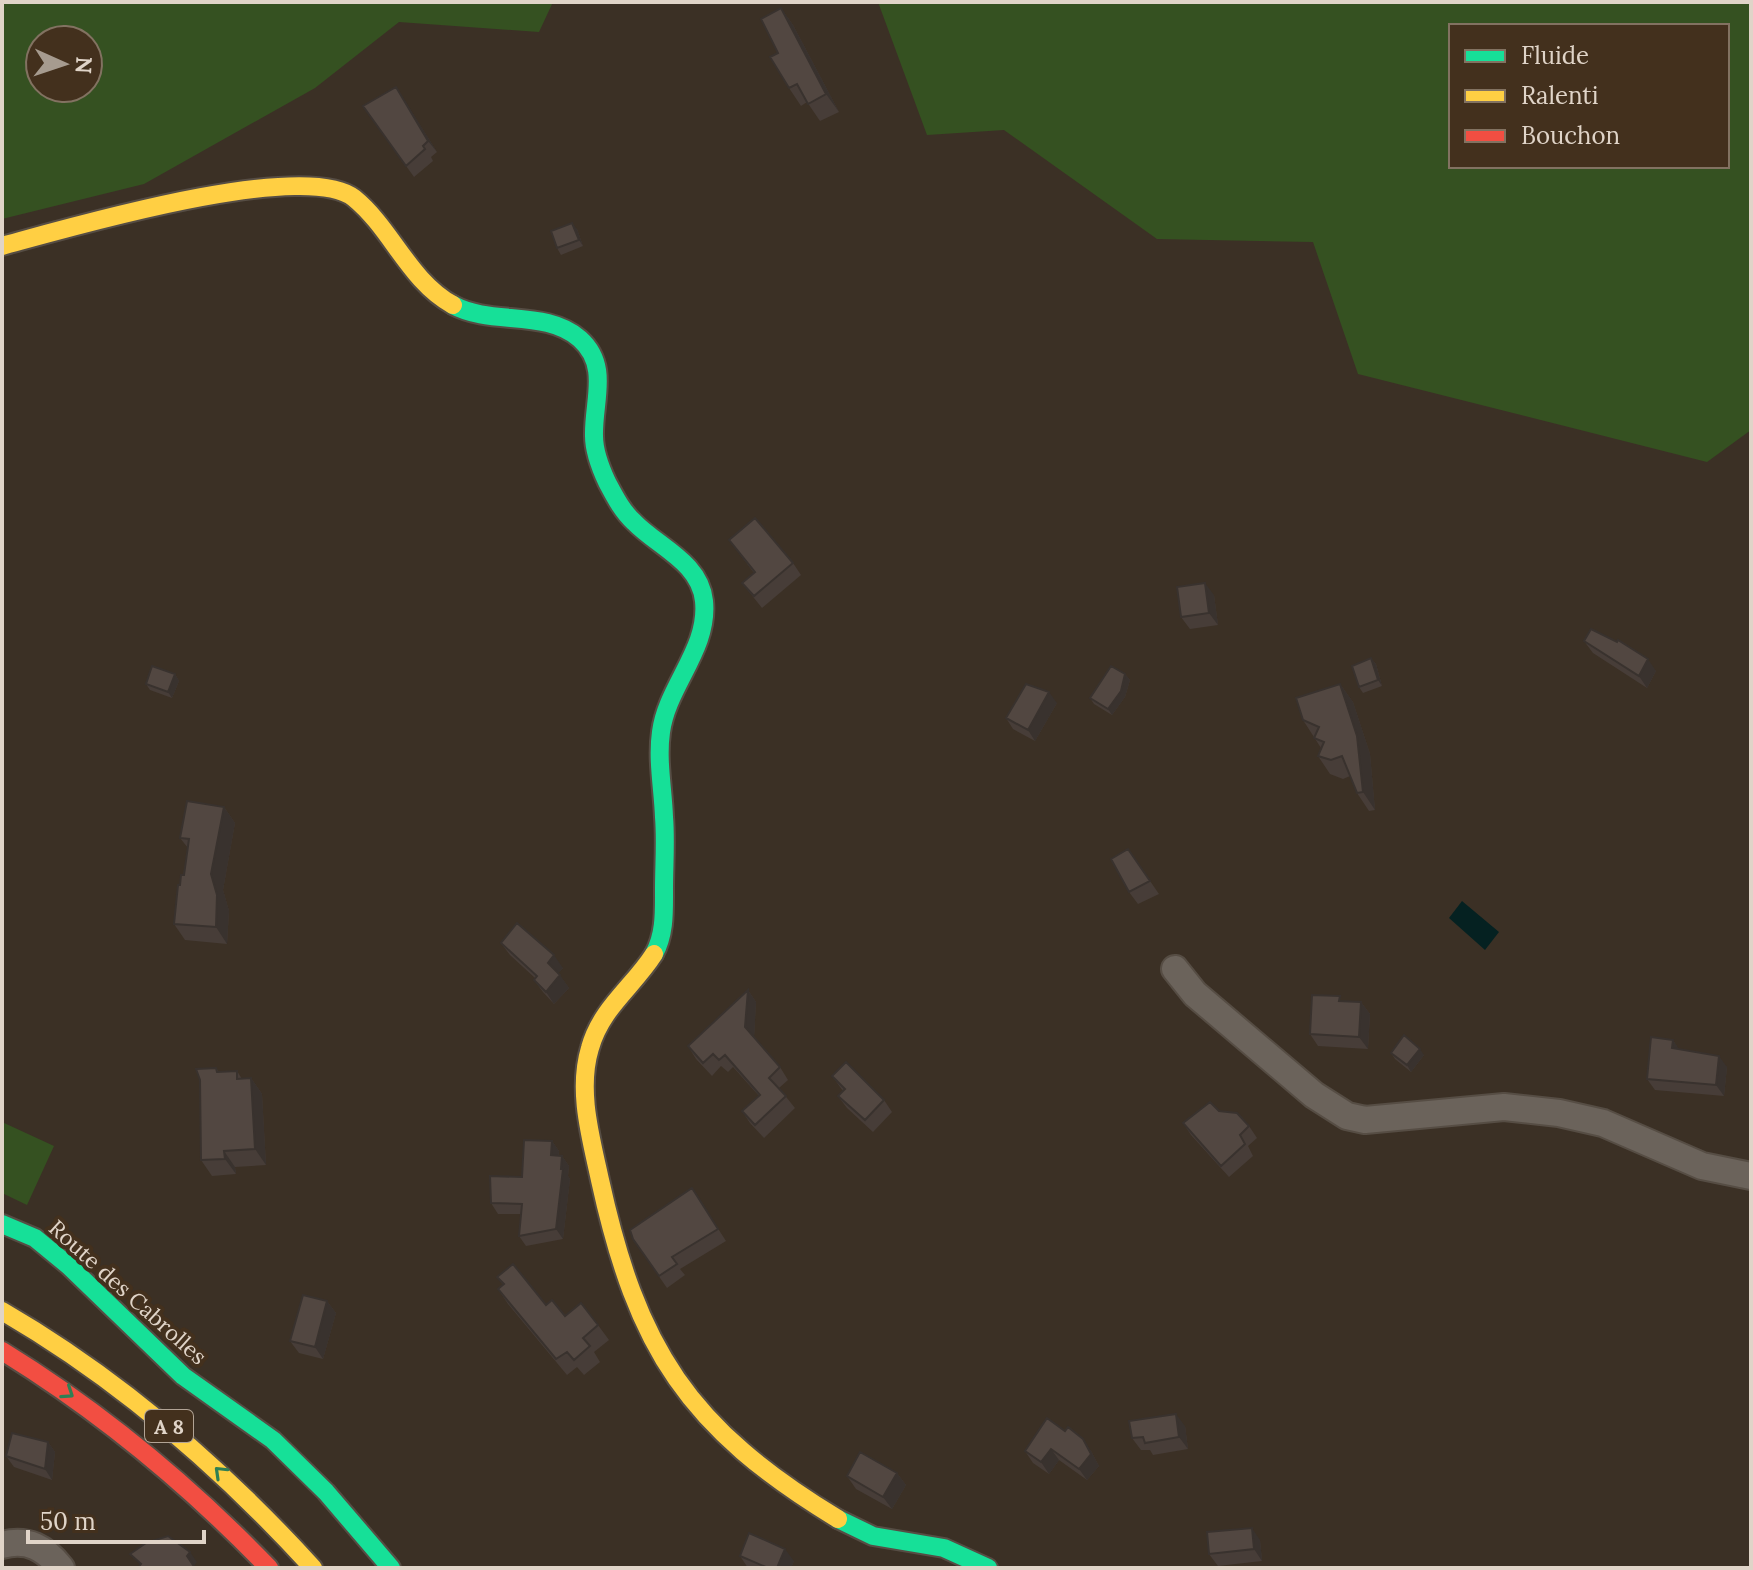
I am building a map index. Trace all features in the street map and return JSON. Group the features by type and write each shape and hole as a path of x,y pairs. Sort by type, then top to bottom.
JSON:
{"main road":[{"path":"2,246 123,214 239,191 329,185 352,195 441,300 470,314 499,321 549,323 572,331 594,354 600,380 594,444 606,480 622,512 677,556 697,577 704,599 704,622 664,715 660,739 665,818 664,916 660,943 647,965 615,1000 592,1038 585,1070 590,1132 623,1276 667,1369 713,1426 759,1465 861,1532 936,1545 988,1568"},
{"name":"Route des Cabrolles","path":"2,1224 35,1238 69,1266 173,1367 273,1440 326,1492 391,1568"},
{"name":"A 8","path":"2,1311 73,1355 172,1429 248,1498 313,1568"},
{"name":"A 8","path":"2,1351 66,1391 142,1448 212,1510 269,1568"}],"street":[{"path":"1175,969 1195,994 1314,1095 1347,1116 1365,1120 1504,1107 1559,1113 1603,1123 1702,1166 1751,1176"},
{"path":"2,1545 18,1542 34,1544 50,1553 61,1568"}],"green space":[{"path":"2,2 553,2 539,32 399,22 315,88 144,184 2,219"},
{"path":"878,2 1751,2 1751,430 1707,462 1358,374 1313,242 1157,239 1004,130 927,135"},
{"path":"2,1122 54,1146 27,1205 2,1193"}],"water":[{"path":"1462,901 1499,932 1485,950 1449,918"}],"building":[{"path":"781,8 826,94 808,104 797,84 789,88 770,57 778,53 761,19"},
{"path":"396,87 428,141 423,146 425,149 406,166 363,106"},
{"path":"572,223 579,240 557,248 551,231"},
{"path":"755,518 793,563 754,596 742,583 755,572 729,540"},
{"path":"1205,583 1209,613 1181,617 1177,587"},
{"path":"1591,629 1618,640 1648,659 1639,676 1584,641"},
{"path":"1371,658 1378,680 1359,687 1352,666"},
{"path":"152,666 175,674 168,692 146,684"},
{"path":"1111,666 1125,674 1121,691 1108,709 1090,698"},
{"path":"1026,684 1049,692 1028,730 1006,718"},
{"path":"1340,684 1357,736 1363,792 1357,793 1342,756 1331,760 1318,756 1324,742 1314,738 1319,727 1303,720 1296,698"},
{"path":"187,801 224,807 211,874 217,895 216,927 174,924 178,885 181,875 184,875 189,839 180,838"},
{"path":"1128,849 1150,881 1129,892 1111,859"},
{"path":"517,923 554,955 548,963 560,975 546,992 534,980 537,976 501,943"},
{"path":"748,990 745,1027 780,1067 769,1078 786,1096 755,1125 742,1111 760,1095 725,1055 719,1060 713,1054 703,1063 688,1046"},
{"path":"1312,995 1340,996 1339,1001 1361,1002 1359,1037 1310,1034"},
{"path":"1404,1035 1420,1049 1407,1065 1391,1053"},
{"path":"1651,1037 1673,1040 1672,1048 1719,1056 1716,1085 1647,1079"},
{"path":"846,1062 884,1100 865,1120 838,1096 845,1089 832,1076"},
{"path":"216,1068 217,1072 237,1071 237,1079 251,1078 255,1149 224,1151 225,1159 201,1160 200,1080 196,1069"},
{"path":"1210,1102 1219,1111 1237,1113 1249,1126 1240,1135 1245,1144 1221,1166 1183,1123"},
{"path":"524,1140 552,1141 551,1155 562,1156 563,1169 556,1229 519,1236 522,1204 491,1203 490,1176 522,1177"},
{"path":"692,1188 718,1229 672,1257 677,1264 659,1276 630,1230"},
{"path":"513,1264 546,1305 552,1300 565,1316 581,1303 598,1325 583,1338 590,1346 574,1360 567,1352 556,1359 498,1289 504,1284 497,1277"},
{"path":"303,1295 327,1301 315,1347 290,1341"},
{"path":"1176,1414 1179,1437 1145,1443 1143,1437 1132,1438 1129,1421"},
{"path":"1047,1418 1065,1431 1068,1427 1083,1439 1091,1454 1079,1469 1051,1449 1041,1462 1025,1451"},
{"path":"12,1433 48,1442 45,1469 6,1456"},
{"path":"860,1452 897,1473 883,1497 847,1476"},
{"path":"1252,1528 1254,1549 1209,1554 1207,1532"},
{"path":"749,1533 785,1549 777,1568 768,1568 740,1556"},
{"path":"168,1536 190,1552 187,1556 195,1568 138,1568 141,1564 130,1554 146,1543"}],"traffic: fast":[{"path":"453,305 484,315 551,324 580,339 589,349 595,361 598,384 594,442 607,482 630,518 686,565 701,587 704,619 700,635 671,699 661,732 664,914 654,954"},
{"path":"2,1224 35,1238 69,1266 183,1376 273,1440 326,1492 391,1568"},
{"path":"838,1519 873,1536 944,1548 988,1568"}],"traffic: slow":[{"path":"2,246 128,213 238,191 287,186 327,188 354,198 379,224 424,283 453,305"},
{"path":"654,954 602,1021 586,1064 585,1098 589,1131 615,1239 652,1338 677,1379 707,1416 743,1451 786,1485 838,1519"},
{"path":"2,1311 88,1366 168,1428 206,1460 313,1568"}],"traffic: jam":[{"path":"2,1351 109,1424 207,1507 269,1568"}]}
